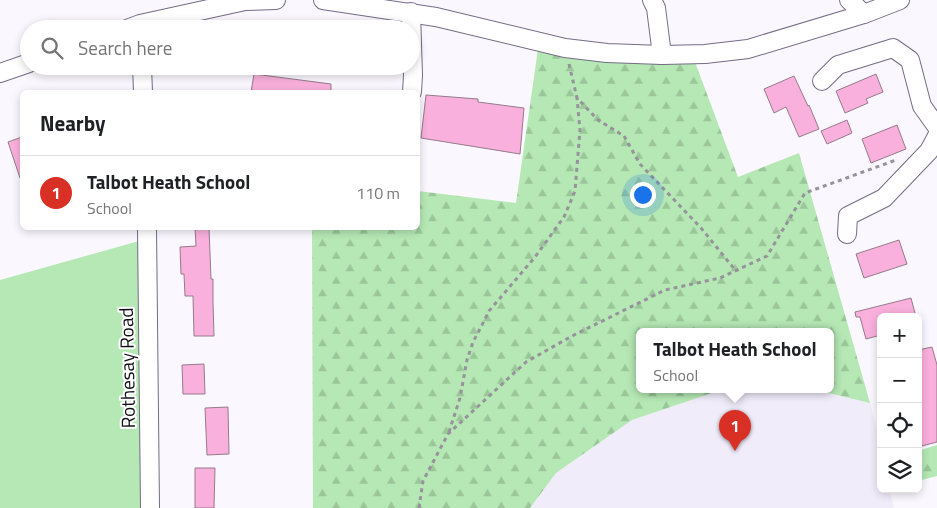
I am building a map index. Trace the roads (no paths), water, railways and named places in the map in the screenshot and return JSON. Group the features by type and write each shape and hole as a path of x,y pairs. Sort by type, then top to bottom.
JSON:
{"street":[{"path":"167,20 245,2 276,0"},
{"path":"323,0 411,12 565,48 607,53 662,55 705,54 748,49 864,14 900,0"},
{"path":"652,0 656,8 662,55"},
{"path":"848,0 864,14"},
{"path":"411,12 411,20"},
{"path":"822,81 838,65 893,48 910,60 922,106 937,127"},
{"path":"0,73 20,65"},
{"path":"143,75 144,90"},
{"path":"412,90 413,75"},
{"path":"846,234 848,216 884,198 929,150 937,136"},
{"name":"Rothesay Road","path":"147,230 150,508"}],"place":[{"name":"Talbot Heath School","path":"735,451"}]}
